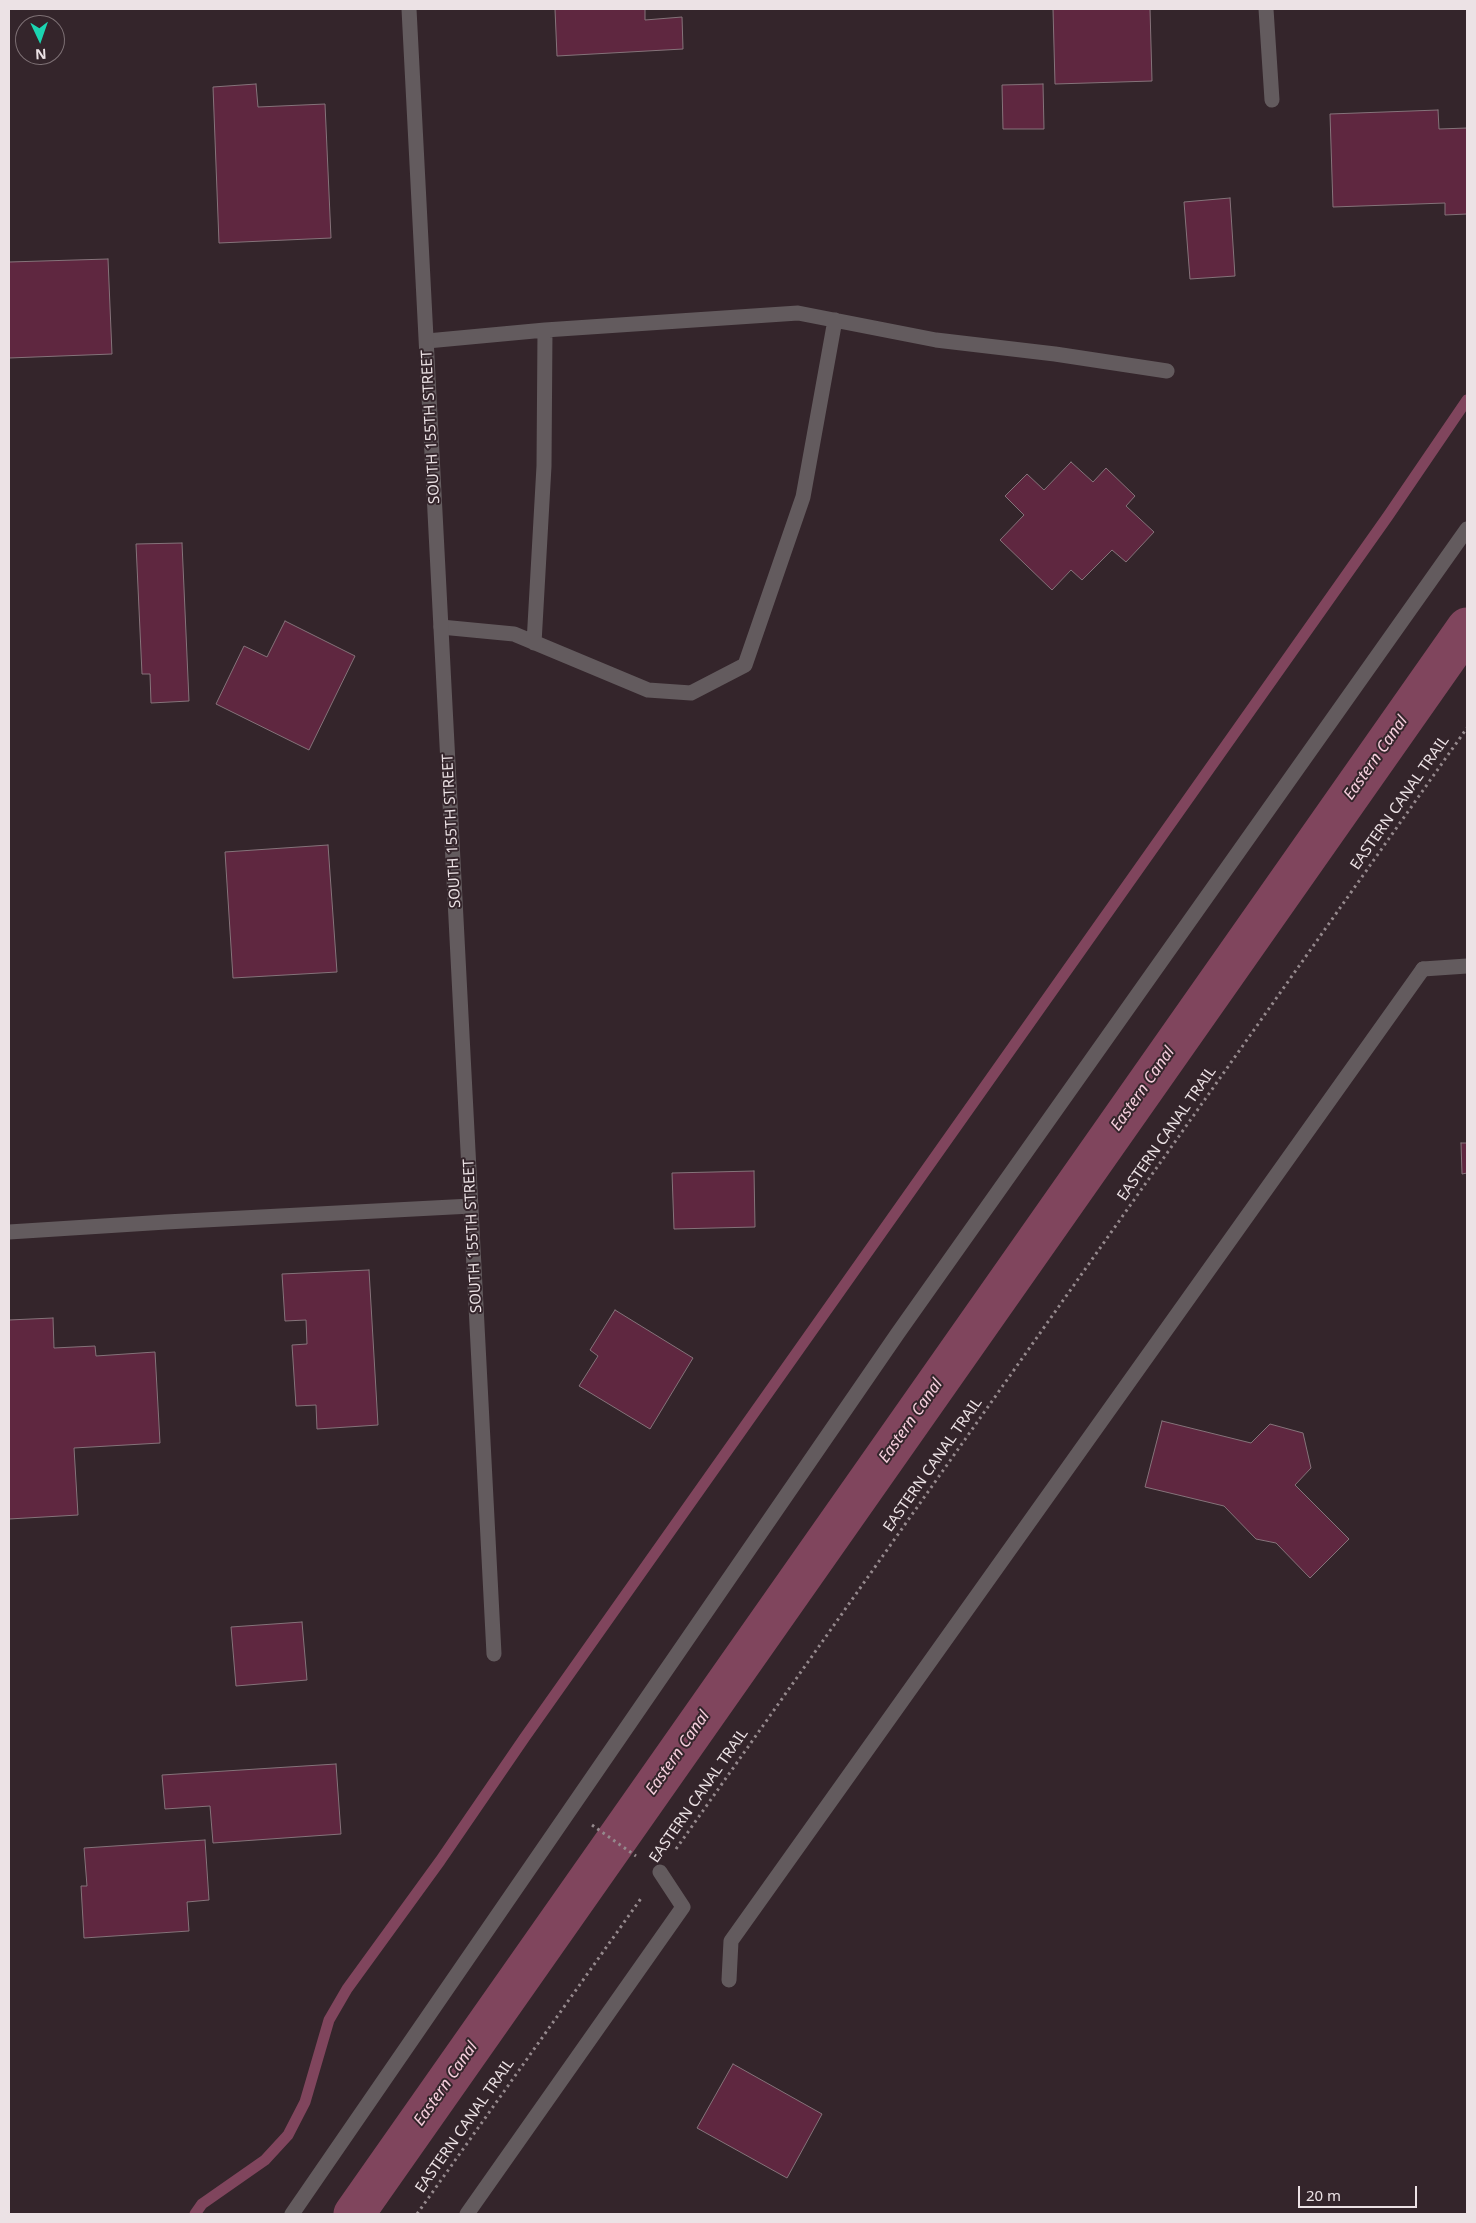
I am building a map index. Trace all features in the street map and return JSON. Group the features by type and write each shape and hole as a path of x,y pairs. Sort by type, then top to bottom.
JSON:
{"street":[{"name":"SOUTH 155TH STREET","path":"409,9 494,1654"},
{"path":"1266,9 1272,100"},
{"path":"426,341 544,330 798,313 936,340 1055,354 1168,371"},
{"path":"441,627 514,634 648,690 691,693 745,665 803,497 835,320"},
{"path":"534,643 544,466 544,330"},
{"path":"292,2214 898,1333 1467,529"},
{"path":"729,1980 731,1941 1423,968 1467,966"},
{"path":"9,1232 471,1206"},
{"path":"467,2214 684,1906 660,1872"}],"path":[{"name":"EASTERN CANAL TRAIL","path":"417,2214 1467,728"},
{"path":"571,1810 660,1872"}],"building":[{"path":"555,9 645,9 645,20 682,17 683,49 557,56"},
{"path":"1053,9 1150,9 1152,81 1055,84"},
{"path":"256,84 258,107 325,104 331,238 219,243 213,87"},
{"path":"1043,84 1044,129 1003,129 1002,85"},
{"path":"1438,110 1439,129 1467,128 1467,214 1445,215 1445,203 1333,207 1330,114"},
{"path":"1230,198 1235,276 1190,279 1184,202"},
{"path":"108,259 112,354 9,358 9,262"},
{"path":"1071,462 1093,482 1106,468 1135,496 1126,506 1154,532 1126,562 1112,550 1082,580 1071,570 1052,590 1000,540 1024,515 1005,496 1027,474 1044,490"},
{"path":"182,543 189,701 151,703 150,674 142,674 136,544"},
{"path":"285,621 355,656 309,750 216,704 244,646 267,657"},
{"path":"328,845 337,972 233,978 225,852"},
{"path":"1461,1143 1467,1143 1467,1173 1462,1174"},
{"path":"754,1171 755,1227 674,1229 672,1173"},
{"path":"369,1270 378,1425 317,1429 316,1405 296,1406 292,1345 307,1344 306,1320 285,1321 282,1274"},
{"path":"615,1310 693,1358 650,1429 579,1386 598,1356 590,1350"},
{"path":"53,1318 54,1348 95,1346 96,1356 155,1352 160,1443 74,1448 78,1515 9,1519 9,1320"},
{"path":"1162,1421 1251,1443 1270,1424 1303,1433 1311,1468 1295,1485 1349,1539 1310,1578 1276,1543 1256,1539 1224,1506 1145,1487"},
{"path":"302,1622 307,1680 236,1686 231,1627"},
{"path":"336,1764 341,1834 213,1843 210,1806 165,1809 162,1775"},
{"path":"205,1840 209,1900 187,1902 189,1931 84,1938 81,1886 87,1886 84,1848"},
{"path":"733,2064 822,2114 787,2178 697,2128"}],"waterway":[{"path":"195,2214 202,2204 265,2160 288,2135 305,2102 329,2020 347,1989 440,1861 525,1737 1388,516 1467,400"},
{"name":"Eastern Canal","path":"354,2214 1467,628"}]}
